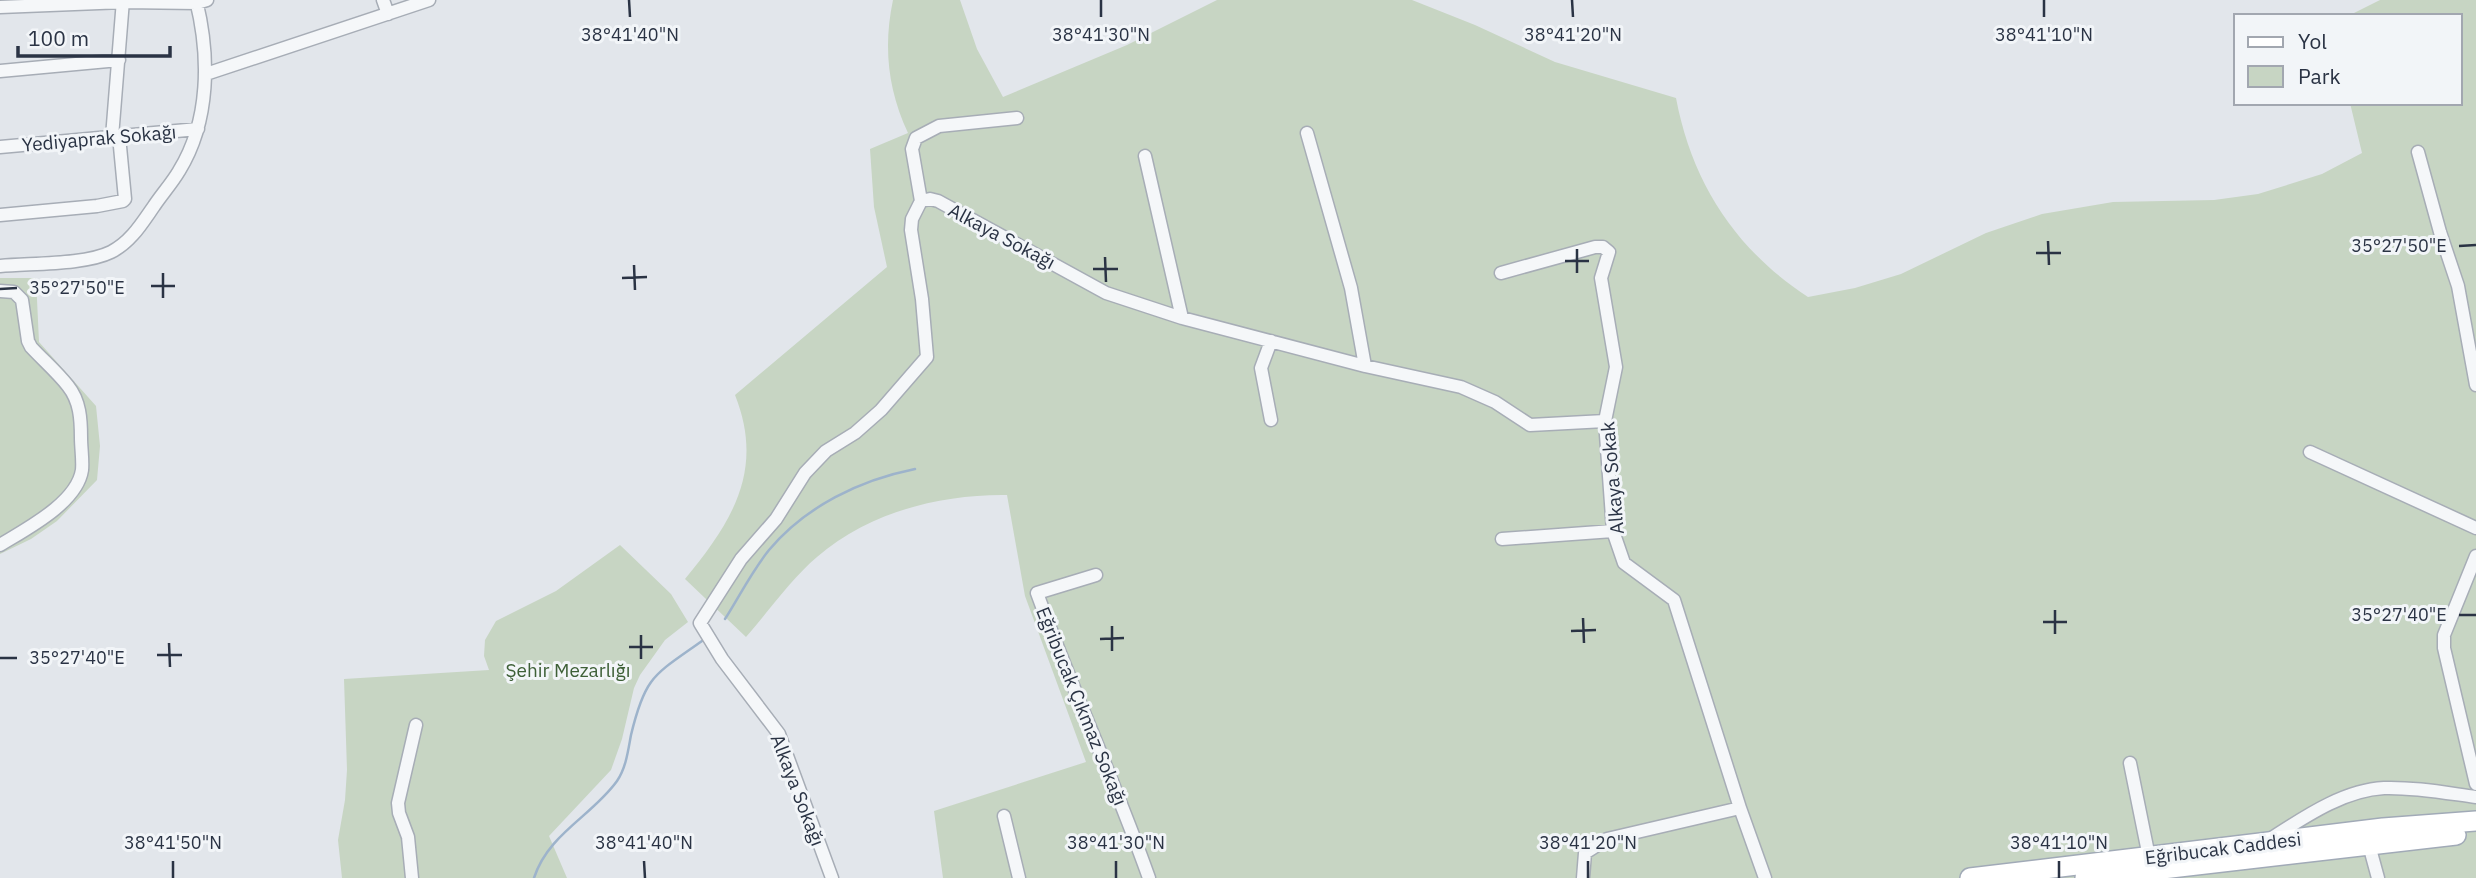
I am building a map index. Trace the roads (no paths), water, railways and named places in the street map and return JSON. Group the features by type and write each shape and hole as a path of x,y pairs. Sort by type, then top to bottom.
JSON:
{"main road":[{"name":"Eğribucak Caddesi","path":"1970,878 2157,868 2264,843 2383,828 2476,821"},
{"name":"Eğribucak Caddesi","path":"2085,878 2476,833"}],"street":[{"path":"383,0 388,14"},
{"path":"206,74 429,0"},
{"path":"0,215 97,206 125,199 116,137 124,1"},
{"path":"0,7 47,2 200,1 206,74 198,129 180,170 131,238 111,252 90,259 0,266"},
{"path":"0,71 119,60"},
{"path":"921,201 912,149 916,138 939,127 1017,118"},
{"name":"Yediyaprak Sokağı","path":"0,147 198,129"},
{"path":"1307,132 1351,288 1365,366"},
{"path":"2418,152 2458,286 2476,385"},
{"path":"1145,156 1182,318"},
{"name":"Alkaya Sokağı","path":"832,878 779,734 722,659 700,623 741,559 776,519 805,473 826,451 855,433 881,411 927,357 922,299 911,230 912,219 921,201 934,199 1106,293 1182,318 1365,366 1461,387 1495,402 1531,425 1605,421"},
{"name":"Alkaya Sokak","path":"1501,273 1595,247 1608,250 1609,256 1602,268 1601,278 1616,367 1605,421 1613,531 1624,563 1674,600 1765,878"},
{"path":"0,290 14,292 22,300 31,347 69,387 76,401 80,416 82,471 65,500 33,525 0,545"},
{"path":"1271,341 1261,368 1271,420"},
{"path":"2310,452 2476,528"},
{"path":"1502,540 1613,531"},
{"path":"2476,556 2444,635 2444,648 2476,784"},
{"name":"Eğribucak Çıkmaz Sokağı","path":"1096,575 1037,593 1064,668 1130,824 1149,878"},
{"path":"412,878 408,837 398,803 416,725"},
{"path":"2130,763 2157,868"},
{"path":"2264,843 2305,817 2349,796 2382,788 2476,797"},
{"path":"1583,878 1585,853 1607,839 1740,808"},
{"path":"1004,816 1020,878"},
{"path":"2370,845 2378,878"}],"waterway":[{"path":"725,619 769,550 800,520 854,488 915,469"},
{"path":"534,878 549,849 607,793 620,776 636,715 647,688 662,670 702,641"}],"park label":[{"name":"Şehir Mezarlığı","path":"568,670"}]}
